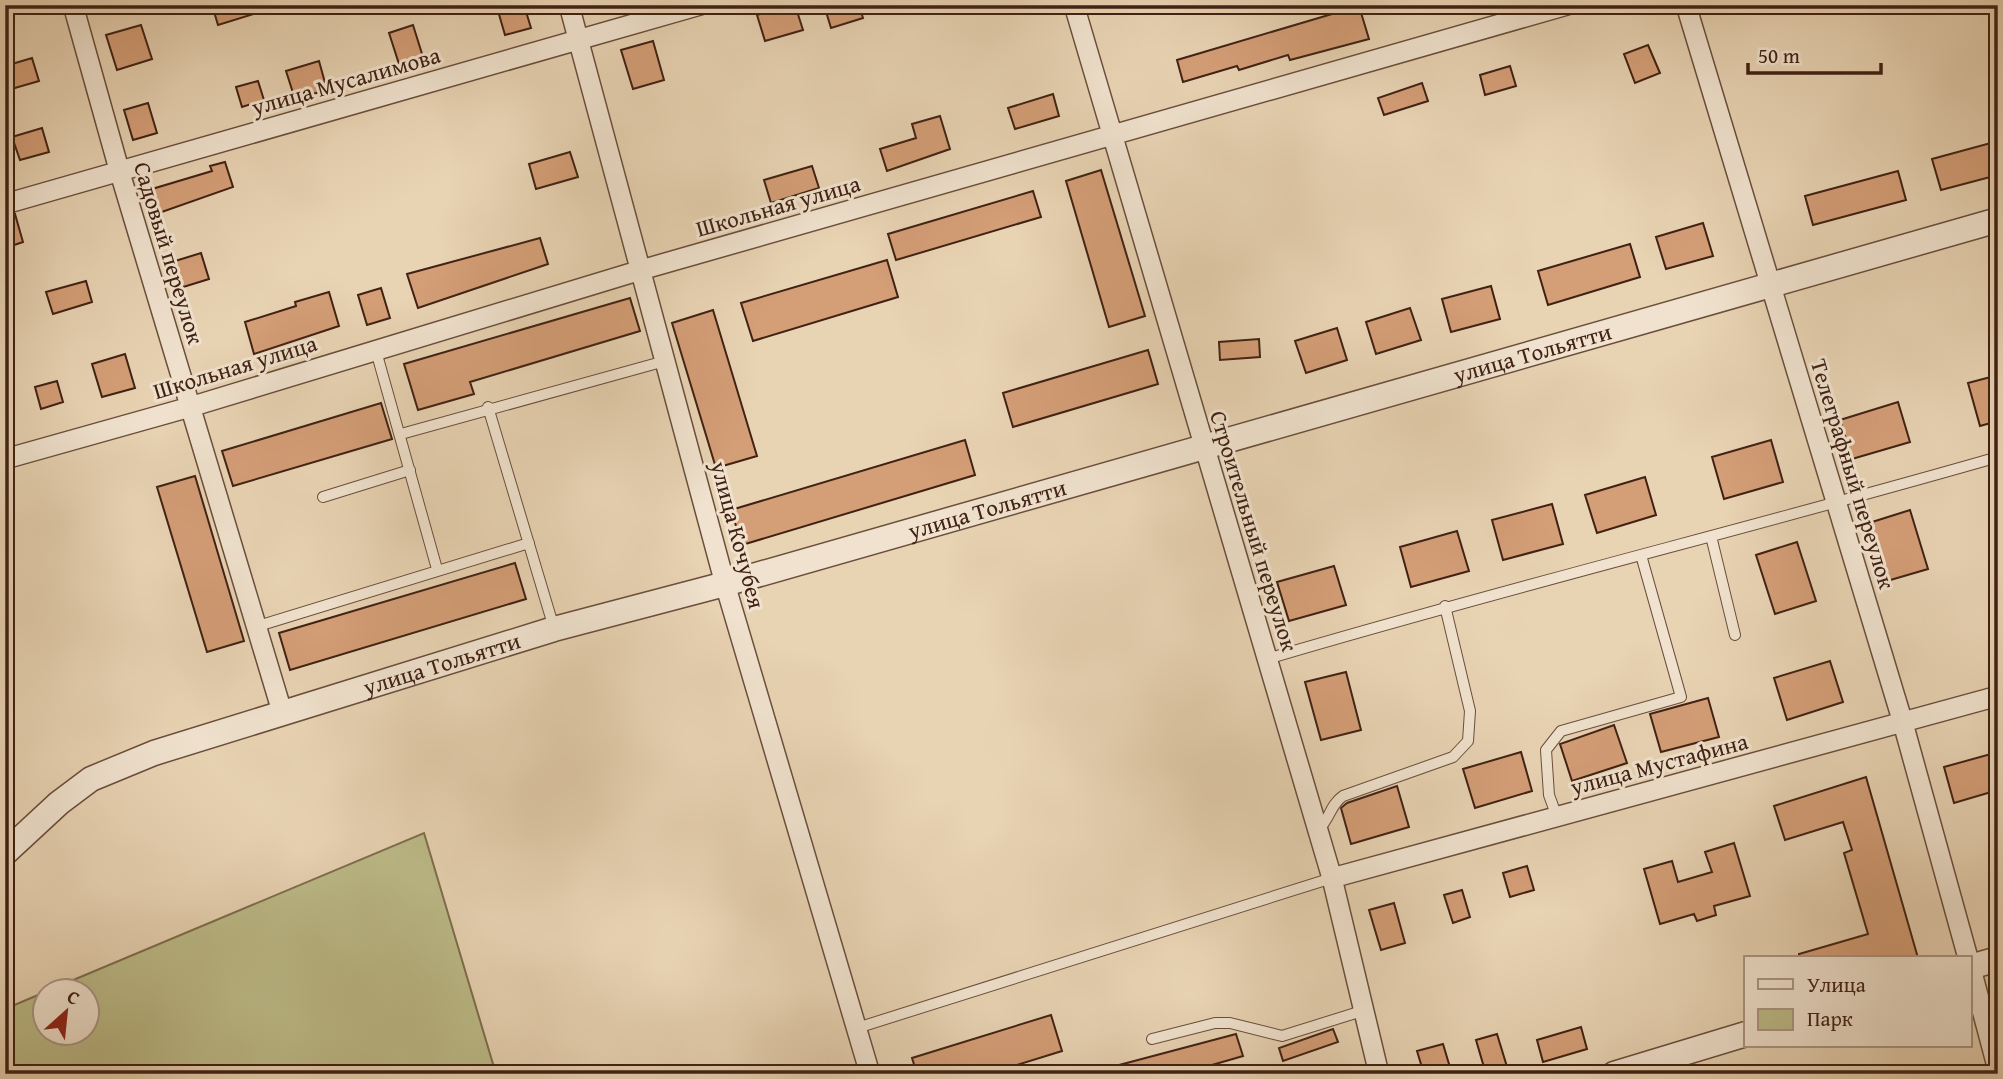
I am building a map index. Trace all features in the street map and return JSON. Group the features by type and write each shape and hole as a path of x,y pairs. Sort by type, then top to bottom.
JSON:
{"street":[{"name":"Садовый переулок","path":"73,5 254,627 283,715"},
{"name":"улица Кочубея","path":"569,5 725,583 870,1074"},
{"name":"улица Мусалимова","path":"5,204 700,5"},
{"name":"Строительный переулок","path":"1074,5 1110,137 1332,878 1379,1074"},
{"name":"Школьная улица","path":"5,459 190,407 641,270 1567,5"},
{"name":"Телеграфный переулок","path":"1686,5 1903,723 1967,956"},
{"name":"улица Тольятти","path":"5,853 59,803 91,779 154,753 554,629 725,583 1998,220"},
{"name":"улица Мустафина","path":"1332,878 1998,696"},
{"path":"1972,966 1998,959"},
{"path":"1972,973 1998,1070"},
{"path":"1614,1074 1744,1035"}],"lane":[{"path":"376,351 437,569"},
{"path":"401,434 488,407 665,361"},
{"path":"488,407 554,629"},
{"path":"1266,659 1445,606 1836,503 1998,457"},
{"path":"323,497 410,470"},
{"path":"1711,536 1735,635"},
{"path":"254,627 529,543"},
{"path":"1557,817 1549,795 1546,750 1561,731 1681,697 1641,555"},
{"path":"1318,830 1328,818 1332,805 1343,796 1453,757 1468,741 1470,711 1445,606"},
{"path":"857,1028 1332,878"},
{"path":"1152,1039 1215,1023 1230,1023 1282,1036 1362,1011"}],"green space":[{"path":"424,833 496,1074 5,1074 5,1009 32,998 32,1048 102,1048 102,978 78,978"}],"building":[{"path":"212,5 270,5 270,9 218,25"},
{"path":"524,5 531,28 505,35 498,11"},
{"path":"795,5 803,30 765,41 757,15"},
{"path":"824,5 859,5 863,18 831,28"},
{"path":"1359,6 1369,39 1290,60 1288,55 1239,70 1237,66 1183,82 1177,60"},
{"path":"141,25 152,59 117,70 106,35"},
{"path":"413,25 423,57 399,64 389,33"},
{"path":"653,41 664,80 633,89 621,50"},
{"path":"1648,45 1660,73 1635,83 1624,54"},
{"path":"32,58 39,81 8,90 5,66"},
{"path":"319,61 327,90 295,99 286,71"},
{"path":"1510,66 1516,86 1485,95 1480,75"},
{"path":"258,81 264,100 242,107 236,87"},
{"path":"1422,83 1428,101 1384,115 1378,98"},
{"path":"1053,94 1059,116 1015,129 1008,108"},
{"path":"148,103 157,133 133,140 124,110"},
{"path":"940,116 950,149 887,171 880,149 916,138 912,124"},
{"path":"42,128 49,152 20,160 12,137"},
{"path":"1998,141 1998,175 1941,190 1932,159"},
{"path":"570,152 578,177 536,189 529,164"},
{"path":"225,162 233,187 159,213 152,189 212,171 210,166"},
{"path":"812,166 819,188 771,203 764,180"},
{"path":"1101,170 1145,316 1109,327 1066,181"},
{"path":"1898,171 1906,200 1813,225 1805,196"},
{"path":"1033,191 1041,217 896,260 888,234"},
{"path":"15,214 23,242 5,248 5,216"},
{"path":"1703,223 1713,256 1666,269 1656,237"},
{"path":"540,238 548,264 418,308 407,274"},
{"path":"1630,244 1640,277 1548,305 1538,271"},
{"path":"201,253 209,279 180,288 172,262"},
{"path":"887,260 898,297 753,341 741,303"},
{"path":"86,281 92,302 53,314 46,292"},
{"path":"1491,286 1500,319 1451,332 1442,299"},
{"path":"381,288 390,318 367,325 358,295"},
{"path":"329,292 339,326 254,354 245,322"},
{"path":"630,298 640,331 470,382 474,394 418,410 404,364"},
{"path":"1410,308 1421,340 1376,354 1366,322"},
{"path":"713,310 757,456 716,468 672,323"},
{"path":"1337,328 1347,360 1306,373 1295,341"},
{"path":"1259,339 1260,357 1220,360 1219,342"},
{"path":"1148,350 1158,384 1013,427 1003,393"},
{"path":"125,354 135,388 102,397 92,364"},
{"path":"1998,375 1998,421 1980,426 1968,383"},
{"path":"57,381 63,402 41,409 35,387"},
{"path":"1898,402 1910,442 1852,459 1840,420"},
{"path":"381,403 392,439 233,486 222,451"},
{"path":"965,440 975,475 742,545 731,510"},
{"path":"1771,440 1783,482 1724,499 1712,457"},
{"path":"195,476 244,641 207,652 157,487"},
{"path":"1645,477 1656,515 1597,533 1585,495"},
{"path":"1552,504 1563,544 1503,560 1492,520"},
{"path":"1910,510 1928,569 1887,581 1869,523"},
{"path":"1457,531 1469,571 1411,587 1400,547"},
{"path":"1797,542 1816,601 1775,614 1756,555"},
{"path":"515,563 526,599 290,670 279,633"},
{"path":"1334,566 1346,605 1289,621 1277,582"},
{"path":"1830,661 1843,702 1787,720 1774,678"},
{"path":"1346,672 1361,730 1321,740 1305,682"},
{"path":"1708,698 1719,737 1661,752 1650,714"},
{"path":"1614,725 1627,763 1572,781 1560,744"},
{"path":"1521,752 1532,791 1475,808 1463,769"},
{"path":"1998,752 1998,790 1954,803 1944,767"},
{"path":"1866,777 1917,956 1799,956 1868,934 1844,853 1852,850 1843,822 1785,840 1774,806"},
{"path":"1397,786 1409,827 1351,844 1341,808 1347,803"},
{"path":"1734,843 1750,896 1714,906 1716,915 1697,921 1694,914 1660,924 1644,869 1672,861 1678,882 1712,872 1705,852"},
{"path":"1527,866 1534,890 1510,897 1503,873"},
{"path":"1462,890 1470,917 1453,923 1444,895"},
{"path":"1394,903 1405,943 1381,950 1369,910"},
{"path":"1051,1015 1062,1051 988,1074 917,1074 912,1058"},
{"path":"1581,1027 1587,1049 1543,1062 1537,1040"},
{"path":"1333,1029 1338,1042 1283,1061 1279,1048"},
{"path":"1236,1034 1243,1056 1181,1074 1105,1074 1104,1069"},
{"path":"1497,1034 1508,1070 1486,1074 1476,1040"},
{"path":"1443,1044 1452,1074 1424,1074 1417,1051"}]}
